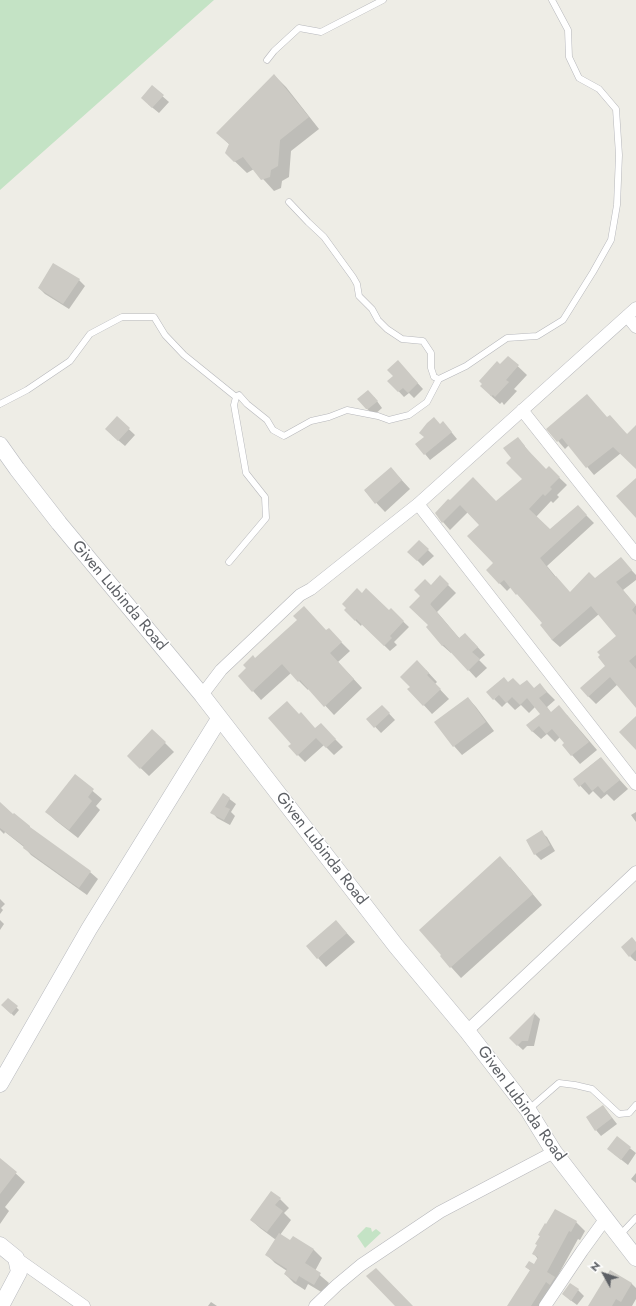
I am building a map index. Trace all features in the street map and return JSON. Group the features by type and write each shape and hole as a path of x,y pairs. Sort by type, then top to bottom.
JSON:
{"street":[{"path":"202,694 221,670 300,594 311,589 418,504 632,312 636,327"},
{"path":"522,410 636,554"},
{"name":"Given Lubinda Road","path":"0,445 59,523 202,694 396,946 467,1030 528,1110 554,1152 636,1258"},
{"path":"418,504 636,784"},
{"path":"0,1084 89,929 220,719"},
{"path":"467,1030 636,872"},
{"path":"315,1306 337,1284 360,1265 440,1212 554,1152"},
{"path":"545,1306 606,1218"},
{"path":"0,1245 22,1267 84,1306"},
{"path":"1,1306 22,1267"}],"lane":[{"path":"267,60 299,28 321,32 383,0"},
{"path":"0,404 27,390 70,361 90,334 122,317 154,317 165,335 184,355 236,397 240,395 248,404 263,416 273,430 284,436 311,421 347,410 378,416 389,420 409,415 427,402 439,379 466,366 507,338 537,336 563,320 611,240 617,205 619,155 616,109 599,89 579,78 569,57 568,30 552,0"},
{"path":"289,202 324,237 353,277 357,284 359,296 372,309 383,324 402,339 423,341 431,353 434,377 439,379"},
{"path":"229,562 266,518 265,497 246,473 234,405 236,397"},
{"path":"528,1110 559,1084 574,1084 592,1089 619,1114 629,1113 636,1105"},
{"path":"619,1236 636,1218"}],"green space":[{"path":"0,0 214,0 0,190"},
{"path":"366,1227 371,1228 372,1232 376,1229 381,1233 365,1248 357,1236"}],"building":[{"path":"274,74 309,117 280,140 278,166 271,170 270,177 261,180 243,157 234,162 225,153 229,144 216,133"},
{"path":"152,85 164,95 152,108 141,98"},
{"path":"53,263 80,279 63,304 38,288"},
{"path":"508,356 519,365 506,380 509,382 495,397 493,395 491,396 480,386 482,384 479,381 497,361 500,364"},
{"path":"398,360 418,383 408,393 403,388 398,392 387,381 393,376 387,370"},
{"path":"368,390 378,401 366,409 357,399"},
{"path":"587,394 607,417 610,415 627,434 636,425 636,469 613,447 586,468 562,438 557,442 546,429"},
{"path":"117,416 130,428 118,441 105,429"},
{"path":"434,417 440,424 443,421 452,432 424,455 415,444 424,437 419,433"},
{"path":"518,437 524,446 546,469 549,466 560,477 550,487 552,489 545,496 543,494 529,509 550,529 578,505 587,515 540,558 555,577 556,576 570,592 589,572 595,578 621,557 632,570 616,582 636,605 632,610 636,615 636,655 629,661 636,669 636,708 610,677 588,697 580,688 605,666 598,657 600,655 597,652 616,636 591,606 552,640 540,625 542,623 504,580 499,584 486,570 493,563 467,536 479,525 460,505 442,523 435,513 448,499 450,500 473,477 496,501 522,479 506,463 511,458 503,448"},
{"path":"391,467 402,480 375,504 364,490"},
{"path":"636,478 636,518 616,496"},
{"path":"419,540 429,549 417,561 407,552"},
{"path":"440,575 449,584 430,604 459,638 465,633 478,647 472,652 480,659 468,671 444,645 442,646 426,627 428,625 409,607 420,596 414,590 425,579 431,585"},
{"path":"357,588 362,593 366,588 389,610 391,608 404,621 390,636 392,638 384,646 356,619 355,621 344,610 346,608 342,604"},
{"path":"304,606 326,630 329,628 342,642 330,653 354,679 324,707 300,680 298,682 282,664 252,692 238,676 246,668 243,665 253,655 255,658 297,620 293,616"},
{"path":"417,660 429,673 427,675 441,689 423,706 407,689 410,687 400,677"},
{"path":"504,677 508,682 513,678 520,685 527,680 534,688 540,683 547,692 539,698 551,712 559,705 589,742 571,756 562,745 564,743 552,729 546,734 539,726 532,732 526,725 540,714 527,698 520,705 512,697 506,703 499,695 493,700 486,692"},
{"path":"468,697 486,722 453,747 434,722"},
{"path":"287,701 299,714 301,712 315,728 321,723 336,739 326,748 316,738 297,756 288,746 291,744 268,718"},
{"path":"382,705 390,713 374,728 366,719"},
{"path":"636,716 636,750 619,732"},
{"path":"152,729 166,742 140,769 127,756"},
{"path":"601,757 620,780 604,793 598,786 592,791 585,782 579,787 573,779"},
{"path":"75,774 94,789 88,797 92,801 69,830 45,812"},
{"path":"223,793 230,798 225,807 230,809 224,820 210,813"},
{"path":"0,802 30,827 91,871 79,888 23,848 24,846 0,828"},
{"path":"542,830 550,845 534,855 526,840"},
{"path":"500,856 533,894 450,968 440,956 441,955 419,930"},
{"path":"336,920 347,933 317,959 306,946"},
{"path":"632,937 636,942 636,950 629,957 621,947"},
{"path":"8,998 18,1006 11,1014 1,1005"},
{"path":"535,1012 528,1041 522,1041 517,1046 509,1038"},
{"path":"603,1105 612,1118 595,1131 586,1117"},
{"path":"617,1136 631,1147 621,1160 607,1149"},
{"path":"0,1158 17,1172 0,1194"},
{"path":"271,1191 281,1198 275,1205 283,1211 267,1232 250,1220"},
{"path":"555,1209 577,1221 571,1232 569,1231 547,1272 555,1277 550,1285 546,1282 531,1306 507,1306 530,1270 525,1267 529,1261 534,1264 538,1257 532,1254 537,1245 535,1244 540,1236 538,1235"},
{"path":"279,1233 290,1240 293,1236 314,1249 305,1263 321,1273 314,1285 299,1276 296,1282 284,1274 287,1269 265,1255"},
{"path":"376,1268 413,1306 395,1306 366,1276"},
{"path":"610,1270 632,1283 621,1302 616,1299 612,1306 588,1306"},
{"path":"570,1283 579,1289 571,1301 562,1294"}]}
